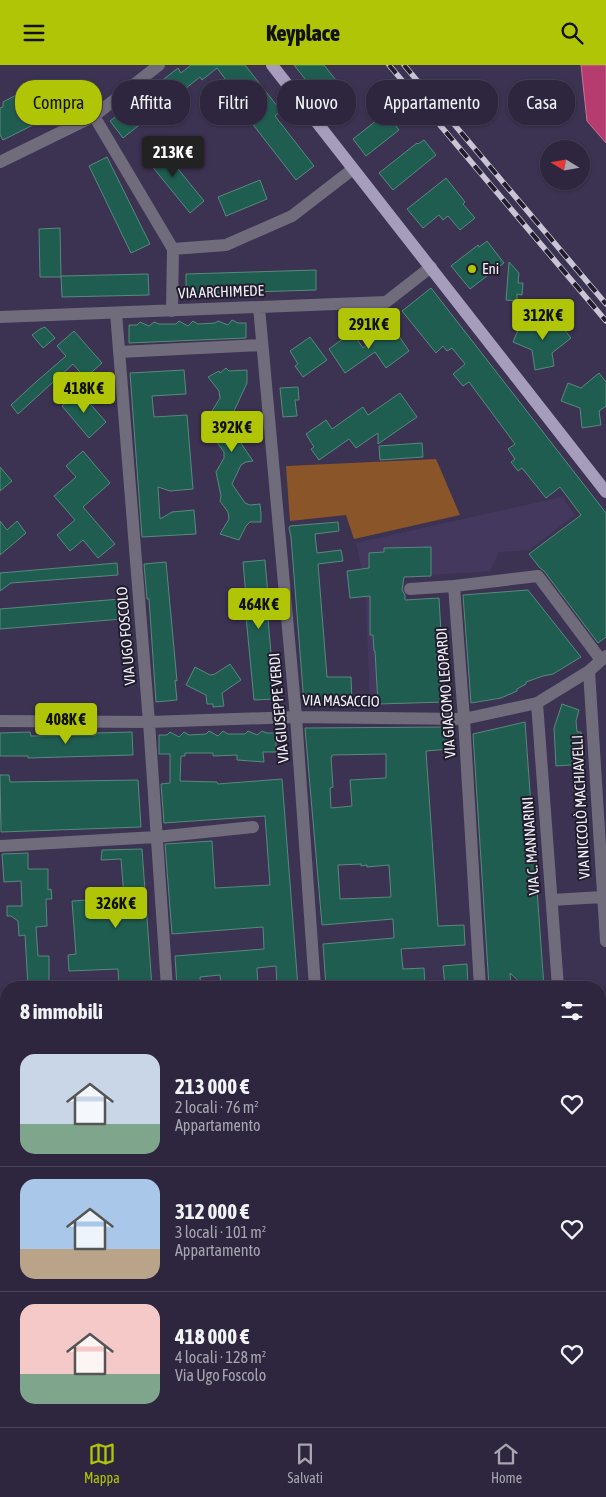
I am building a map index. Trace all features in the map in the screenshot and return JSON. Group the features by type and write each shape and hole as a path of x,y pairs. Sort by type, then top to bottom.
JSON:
{"main road":[{"path":"272,65 606,492"}],"street":[{"path":"102,110 159,65"},
{"path":"0,162 76,125"},
{"path":"99,125 173,249 172,311"},
{"path":"173,249 226,245 292,216 353,169"},
{"name":"VIA ARCHIMEDE","path":"0,317 386,302 431,267"},
{"name":"VIA GIUSEPPE VERDI","path":"259,307 296,717 315,981"},
{"name":"VIA UGO FOSCOLO","path":"116,313 149,722 167,981"},
{"path":"119,352 262,345"},
{"path":"410,589 538,576 604,658"},
{"name":"VIA GIACOMO LEOPARDI","path":"454,586 480,981"},
{"name":"VIA MASACCIO","path":"0,721 149,722 296,717 464,719 536,703 589,671 604,658"},
{"name":"VIA NICCOLÒ MACHIAVELLI","path":"589,671 606,941"},
{"name":"VIA C. MANNARINI","path":"536,703 558,981"},
{"path":"0,846 156,837 253,827"},
{"path":"552,900 604,898"}],"shaded area":[{"path":"581,65 606,65 606,143 587,121"},
{"path":"436,459 460,515 354,539 346,515 290,521 286,466"},
{"path":"562,497 575,515 529,550 499,552 490,571 404,577 405,620 412,703 370,704 365,584 356,543"}],"building":[{"path":"191,65 245,65 257,80 226,80 217,68 202,80 200,77 190,85 190,80 163,80 178,68 181,73"},
{"path":"294,65 324,65 336,80 306,80"},
{"path":"267,93 277,106 277,114 275,116 277,125 282,125 314,166 296,180 253,125 267,125"},
{"path":"15,96 15,125 33,125 3,140 0,135 0,108 3,107 3,102"},
{"path":"113,125 139,125 123,138"},
{"path":"371,125 395,125 399,130 366,156 353,139"},
{"path":"424,140 436,155 393,190 379,173 417,143"},
{"path":"157,143 204,201 190,213 142,154"},
{"path":"107,157 150,244 131,253 89,166"},
{"path":"446,178 475,218 460,230 448,216 443,220 439,215 423,228 407,209"},
{"path":"260,180 267,199 226,216 218,197"},
{"path":"60,228 61,277 40,277 39,229"},
{"path":"487,241 504,263 470,289 451,266 478,245 479,247"},
{"path":"509,262 519,273 518,283 523,283 522,295 517,294 517,301 506,300"},
{"path":"316,270 316,290 186,294 186,274"},
{"path":"148,274 149,295 62,297 61,276"},
{"path":"431,288 606,513 606,637 598,643 529,554 581,515 560,487 546,498 522,468 518,471 511,462 515,459 508,449 515,444 469,382 463,386 453,374 465,364 452,348 447,351 443,346 436,353 402,311"},
{"path":"553,315 571,338 552,353 554,366 535,370 532,350 513,342 521,323 534,329"},
{"path":"232,320 238,323 246,323 246,338 129,343 129,325 137,325 140,322 149,326 154,322 159,324 176,324 179,321 188,326 193,321 198,324 215,323 218,321 228,325"},
{"path":"45,327 55,338 43,348 32,335"},
{"path":"393,327 409,351 386,368 375,352 345,373 329,349 352,332 363,348"},
{"path":"74,331 102,363 85,378 73,364 18,414 11,405 66,356 57,346"},
{"path":"310,337 327,360 303,377 295,366 298,364 290,351"},
{"path":"226,368 229,371 247,370 247,383 228,424 253,461 241,465 232,484 245,503 250,505 260,504 261,514 261,522 250,522 239,540 220,534 229,519 228,512 220,501 221,496 216,472 224,458 224,452 213,437 217,435 212,411 220,398 219,391 208,377 219,371 220,373"},
{"path":"184,370 186,394 152,396 154,417 187,415 193,489 170,491 158,487 160,519 172,512 194,510 196,534 142,537 130,373"},
{"path":"599,373 606,382 606,406 599,411 601,425 582,428 580,408 561,401 568,383 581,388"},
{"path":"298,387 299,400 295,400 297,416 283,417 280,388"},
{"path":"79,391 106,422 89,438 62,406"},
{"path":"400,393 417,417 378,444 378,433 356,448 349,439 319,460 311,449 314,447 306,434 326,420 332,429 363,407 368,415"},
{"path":"422,443 423,457 380,460 379,446"},
{"path":"83,451 110,483 83,507 115,544 98,558 83,540 70,551 57,535 75,520 54,496 76,477 66,466"},
{"path":"0,467 12,481 0,491"},
{"path":"0,521 7,530 17,521 26,533 0,555"},
{"path":"338,522 339,531 315,534 317,553 341,550 343,561 318,564 327,677 351,677 352,703 304,704 289,528 290,526"},
{"path":"431,547 431,576 404,577 402,590 405,600 439,598 445,702 378,704 375,651 373,635 370,635 370,596 350,598 347,571 369,568 369,553 384,552 384,548"},
{"path":"265,560 268,596 266,596 275,699 254,700 244,596 246,596 243,562"},
{"path":"166,562 177,681 175,680 177,700 156,702 149,599 147,599 144,564"},
{"path":"117,563 118,575 11,583 0,591 0,573"},
{"path":"528,590 581,657 553,674 526,682 517,691 501,698 471,703 463,595"},
{"path":"120,599 122,619 0,629 0,609"},
{"path":"230,664 241,680 222,693 224,706 213,707 213,704 207,704 206,695 186,685 195,667 210,675 215,674"},
{"path":"562,704 579,710 576,721 577,732 581,732 584,764 556,766 554,728"},
{"path":"525,722 544,981 519,981 510,973 511,981 489,981 473,734"},
{"path":"448,727 450,749 426,751 438,926 464,925 465,945 401,949 403,969 424,968 425,981 326,981 323,944 394,938 393,919 322,925 305,728","holes":["386,754 386,778 350,780 352,806 331,808 330,788 333,787 332,755","361,864 361,866 389,865 391,897 340,899 338,865"]},
{"path":"209,731 218,736 223,731 228,734 245,734 248,731 257,735 262,731 276,733 276,752 263,752 264,762 237,760 237,755 213,756 213,753 185,753 185,756 181,756 180,781 217,782 218,784 282,779 298,981 277,981 276,966 257,968 258,981 220,981 220,975 200,977 200,981 177,981 175,956 264,949 263,927 172,934 165,844 212,841 215,888 270,885 265,816 164,823 161,784 170,783 170,754 159,754 159,735 167,735 170,732 179,737 184,732 189,735 206,734"},
{"path":"30,732 31,736 96,735 96,733 132,732 133,755 28,758 28,756 0,756 0,733"},
{"path":"0,775 9,775 10,782 138,780 141,827 1,832"},
{"path":"142,849 152,981 119,981 118,969 69,971 68,955 76,954 72,901 89,900 90,910 122,909 121,897 124,897 121,859 101,860 102,850"},
{"path":"28,853 28,869 48,869 48,890 51,889 52,899 46,899 47,926 36,927 38,956 49,956 49,981 28,981 25,935 19,936 18,921 11,916 7,916 7,906 22,906 21,881 4,882 2,854"},
{"path":"467,964 468,981 444,981 443,966"}],"railway":[{"path":"389,65 606,321"},
{"path":"404,65 606,304"}],"place":[{"name":"Eni","path":"472,269"}]}
